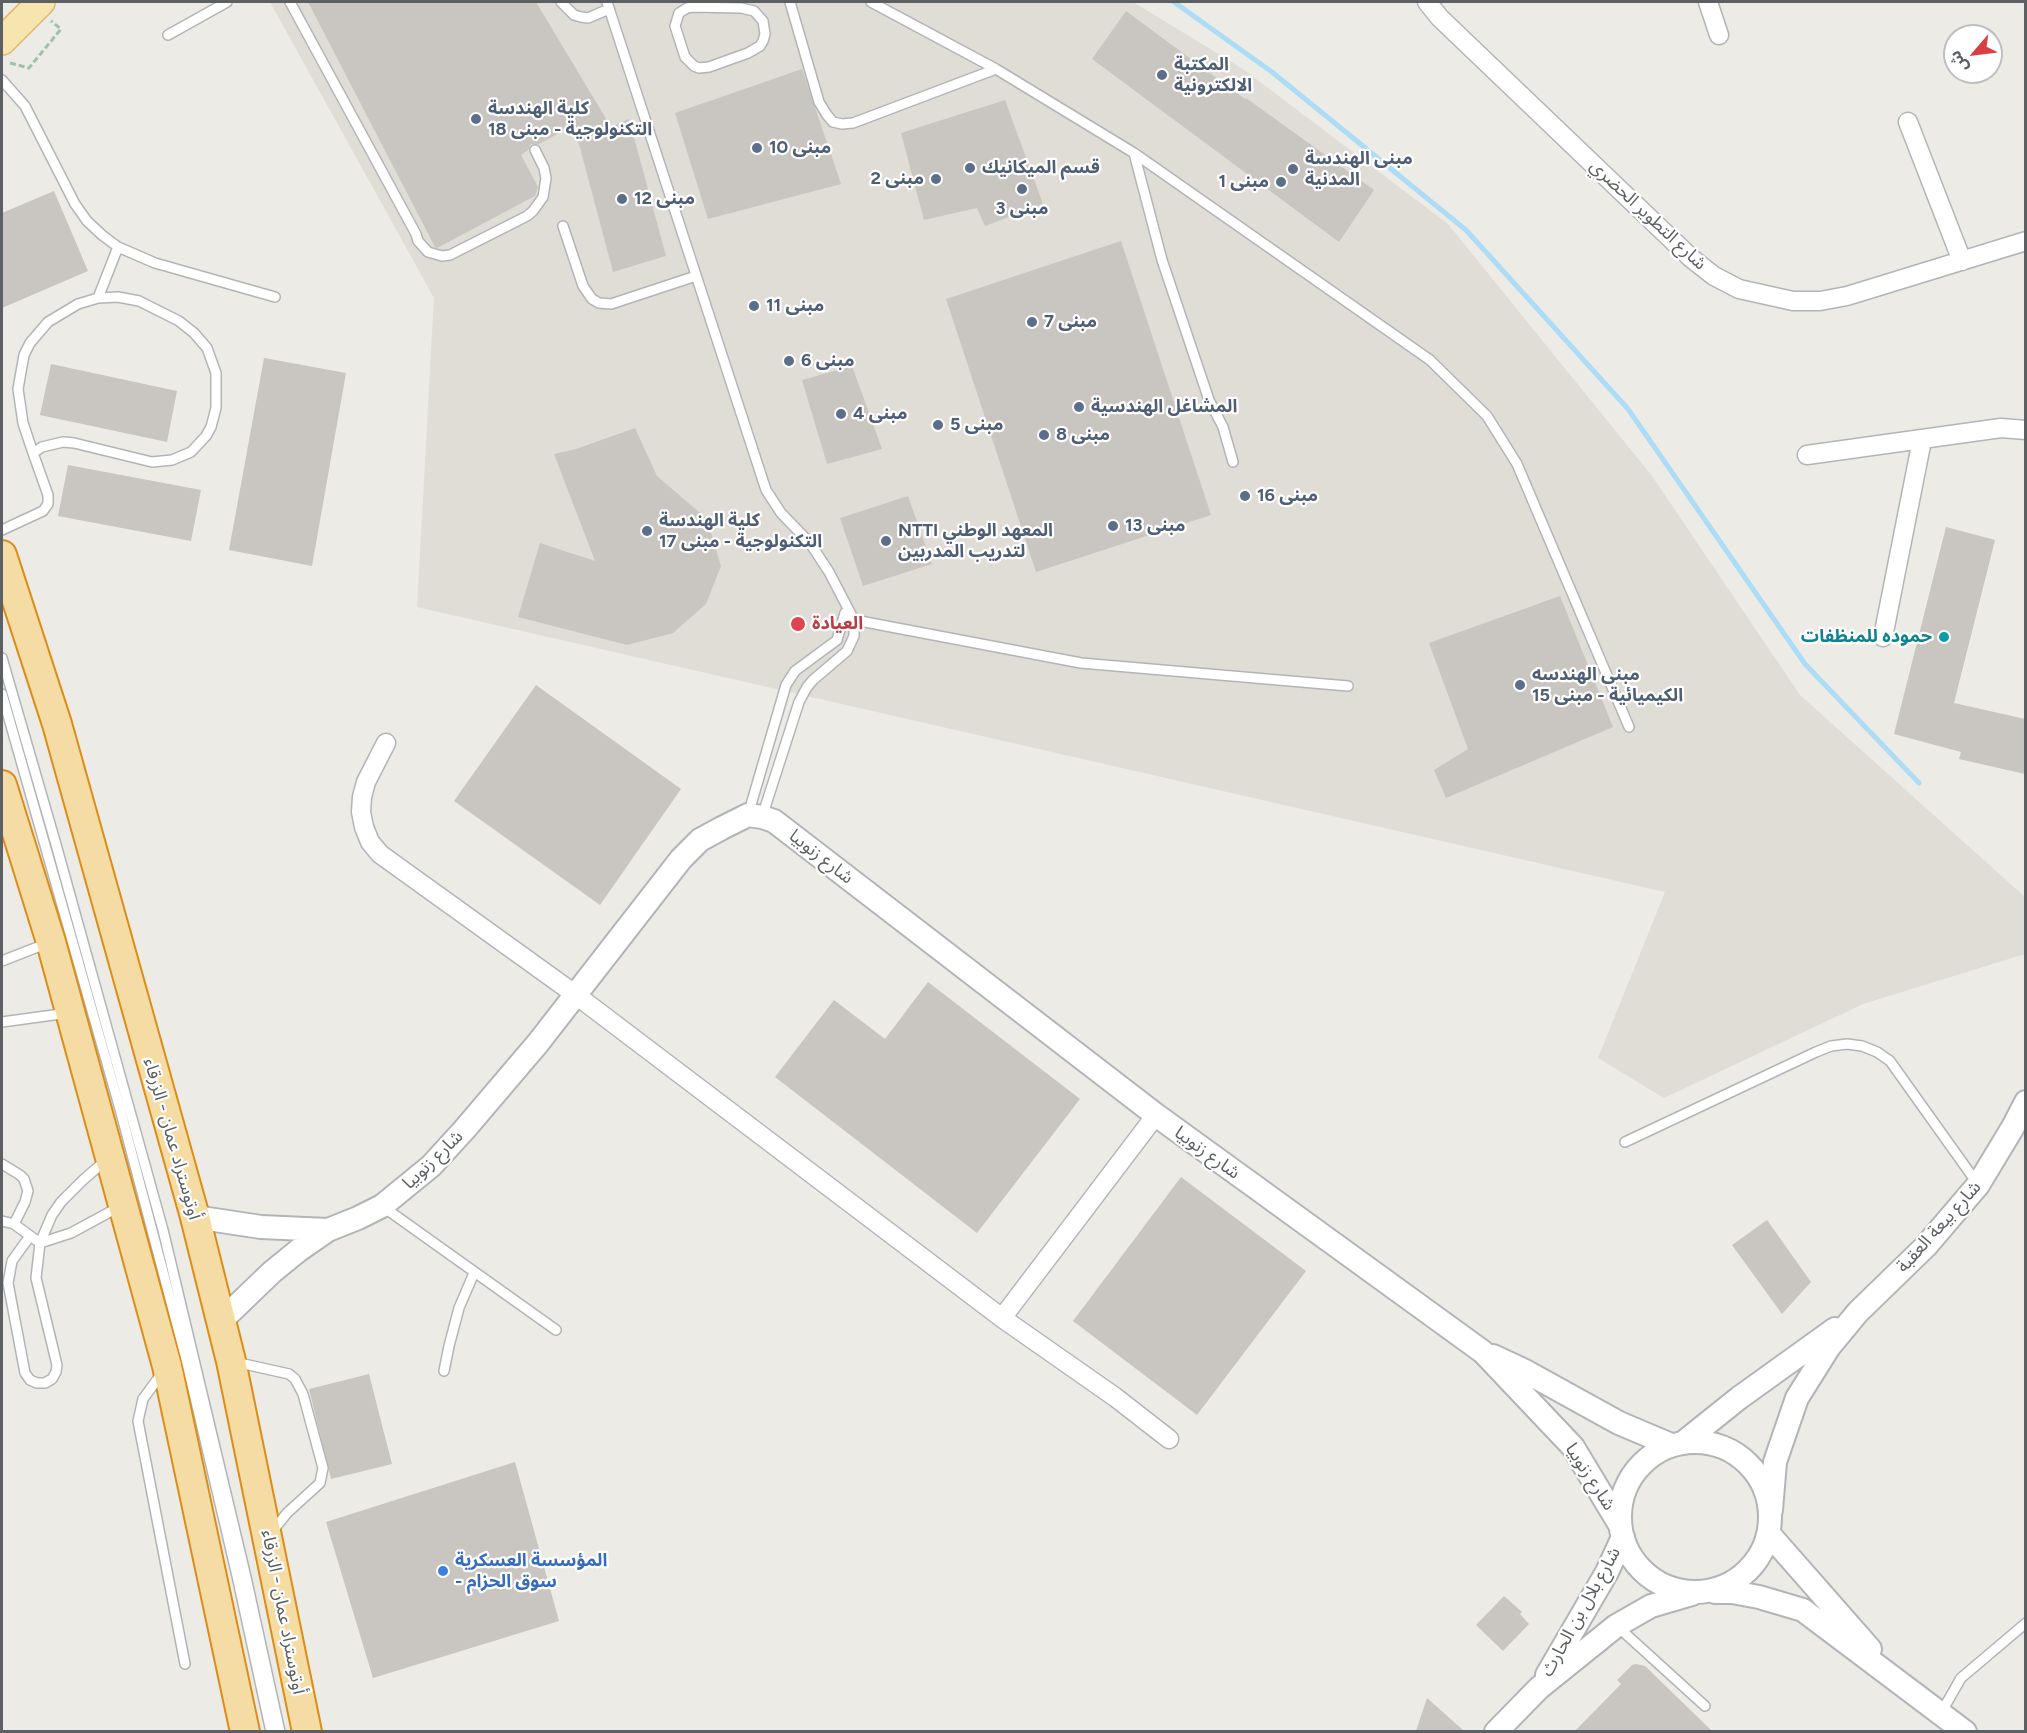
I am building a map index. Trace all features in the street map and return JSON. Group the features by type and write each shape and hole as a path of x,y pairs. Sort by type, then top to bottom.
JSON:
{"highway":[{"name":"أوتوستراد عمان - الزرقاء","path":"2,555 57,724 195,1217 231,1361 308,1731"},
{"path":"2,785 51,942 167,1366 245,1731"}],"main road":[{"path":"2,41 41,2"}],"street":[{"name":"شارع التطوير الحضري","path":"1427,2 1440,18 1691,258 1714,276 1739,289 1793,302 1820,301 1846,296 2025,241"},
{"path":"1708,2 1719,35"},
{"path":"1908,122 1962,261"},
{"path":"1807,455 2001,428 2025,430"},
{"path":"1883,637 1922,440"},
{"path":"386,743 366,782 362,796 362,820 370,842 380,854 576,995 1002,1318 1115,1397 1169,1439"},
{"name":"شارع زنوبيا","path":"221,1321 272,1272 328,1230 382,1206 431,1166 538,1043 681,858 700,840 755,816 774,821 1156,1115 1483,1352 1573,1447 1622,1531"},
{"name":"شارع بيعة العقبة","path":"1771,1510 1774,1462 1797,1398 1829,1347 1858,1312 1926,1246 1978,1185 2013,1127 2025,1102"},
{"path":"1002,1318 1156,1115"},
{"path":"195,1217 261,1227 328,1230"},
{"name":"شارع بيعة العقبة","path":"1677,1444 1858,1312"},
{"name":"شارع زنوبيا","path":"1483,1352 1523,1370 1619,1423 1677,1444"},
{"path":"1701,1593 1728,1586 1747,1573 1761,1555 1769,1533 1771,1510 1764,1486 1751,1466 1731,1450 1708,1443 1677,1444 1653,1454 1638,1468 1627,1485 1621,1505 1622,1531 1630,1555 1643,1571 1658,1583 1677,1591 1701,1593 1732,1592 1803,1610 1965,1731"},
{"name":"شارع بلال بن الحارث","path":"1539,1688 1596,1592 1622,1531"},
{"path":"1769,1533 1899,1681"},
{"path":"1596,1592 1616,1626"},
{"name":"شارع بلال بن الحارث","path":"1496,1731 1539,1688 1616,1626 1651,1606 1701,1593"}],"lane":[{"path":"168,35 227,2"},
{"path":"290,2 411,224 418,241 428,252 442,256 450,255 533,211 543,197 546,178 535,150"},
{"path":"561,2 574,15 588,18 608,5 766,490 781,513 810,543 847,605 854,636 847,651 807,687 755,816"},
{"path":"789,2 819,102 833,122 854,123 996,69"},
{"path":"871,2 996,69 1134,153 1430,360 1487,416 1517,464 1629,727"},
{"path":"741,4 754,11 763,21 765,34 760,46 748,53 709,67 699,68 689,62 685,57 675,26 679,13 692,7 741,4"},
{"path":"2,80 16,94 33,120 75,204 87,220 118,247 155,263 275,297"},
{"path":"1134,153 1162,260 1209,400 1223,427 1233,462"},
{"path":"563,226 584,286 592,299 599,303 611,304 696,276"},
{"path":"98,298 118,247"},
{"path":"2,530 43,511 48,504 48,495 33,453 23,423 19,407 20,372 24,356 30,343 48,322 78,304 98,298 118,297 139,301 178,321 201,340 210,354 216,373 216,408 211,427 199,445 191,452 162,462 152,462 74,443 52,444 33,453"},
{"path":"755,816 777,712 789,678 837,640 849,619"},
{"path":"849,619 1081,663 1348,686"},
{"path":"2,658 59,853 163,1230 244,1566 280,1731"},
{"path":"789,678 807,687"},
{"path":"2,694 120,1108 186,1359 270,1731"},
{"path":"777,712 793,717"},
{"path":"2,961 51,942"},
{"path":"2,1022 70,1012"},
{"path":"1625,1142 1831,1046 1847,1044 1863,1046 1890,1061 1978,1185"},
{"path":"30,1236 12,1261 8,1283 25,1373 30,1380 45,1383 52,1379 57,1365 36,1278 40,1243 52,1215 61,1202 110,1158"},
{"path":"2,1164 24,1179 27,1191 25,1202 14,1224"},
{"path":"40,1243 71,1233 123,1205"},
{"path":"382,1206 556,1330"},
{"path":"2,1221 14,1224 40,1243"},
{"path":"444,1371 448,1346 459,1308 474,1273"},
{"path":"231,1361 289,1374 295,1379 303,1394 323,1468 320,1483 287,1513 268,1536"},
{"path":"167,1366 143,1399 138,1421 185,1664"},
{"path":"1941,1713 1961,1678 2025,1623"},
{"path":"1616,1626 1705,1706"}],"path":[{"path":"2,61 29,68 61,29"}],"shaded area":[{"path":"270,2 1133,2 1243,69 1448,224 1652,476 1800,695 2025,897 2025,954 1863,1004 1664,1098 1598,1058 1665,892 417,607 434,298"}],"building":[{"name":"كلية الهندسة التكنولوجية - مبنى 18","path":"308,2 536,2 611,127 629,119 666,256 613,272 574,125 539,144 531,144 528,150 521,155 538,187 535,196 435,247"},
{"path":"1126,11 1374,190 1339,242 1092,59"},
{"name":"مبنى 10","path":"802,69 841,184 708,219 675,113"},
{"name":"قسم الميكانيك","path":"1005,100 1043,204 985,226 977,208 924,220 901,133"},
{"path":"54,191 88,271 2,308 2,213"},
{"name":"المشاغل الهندسية","path":"1121,241 1211,515 1036,572 946,299"},
{"path":"264,358 346,373 312,566 229,550"},
{"path":"51,364 177,391 167,442 40,415"},
{"name":"مبنى 4","path":"852,366 882,449 827,464 802,380"},
{"name":"كلية الهندسة التكنولوجية - مبنى 17","path":"635,428 657,476 707,519 721,566 706,604 673,633 627,645 518,617 540,543 595,561 554,454 576,449"},
{"path":"68,465 201,490 191,541 58,516"},
{"name":"NTTI المعهد الوطني لتدريب المدربين","path":"908,496 932,564 863,586 840,518"},
{"name":"حموده للمنظفات","path":"1946,527 1995,540 1954,703 2025,719 2025,774 1959,759 1961,752 1894,734"},
{"name":"مبنى الهندسه الكيميائية - مبنى 15","path":"1560,596 1613,727 1446,798 1434,770 1468,749 1429,643"},
{"path":"536,685 681,789 600,905 454,801"},
{"path":"928,982 1080,1099 977,1233 775,1077 834,1000 885,1039"},
{"path":"1181,1177 1306,1271 1197,1415 1073,1321"},
{"path":"1767,1220 1811,1282 1782,1314 1732,1245"},
{"path":"369,1374 392,1464 331,1479 309,1389"},
{"name":"المؤسسة العسكرية - سوق الحزام","path":"515,1462 559,1621 373,1678 326,1522"},
{"path":"1504,1596 1522,1612 1520,1614 1529,1624 1503,1651 1476,1625"},
{"path":"1632,1665 1645,1666 1712,1731 1575,1731 1621,1684 1617,1680"},
{"path":"1427,1698 1464,1731 1416,1731"}],"waterway":[{"path":"1174,2 1272,72 1466,230 1628,409 1805,664 1919,783"}],"place":[{"name":"المكتبة الالكترونية","path":"1162,75"},
{"name":"كلية الهندسة التكنولوجية - مبنى 18","path":"476,119"},
{"name":"مبنى 10","path":"757,148"},
{"name":"قسم الميكانيك","path":"970,168"},
{"name":"مبنى الهندسة المدنية","path":"1293,169"},
{"name":"مبنى 2","path":"936,179"},
{"name":"مبنى 1","path":"1281,182"},
{"name":"مبنى 3","path":"1022,189"},
{"name":"مبنى 12","path":"622,199"},
{"name":"مبنى 11","path":"754,306"},
{"name":"مبنى 7","path":"1032,322"},
{"name":"مبنى 6","path":"789,361"},
{"name":"المشاغل الهندسية","path":"1079,407"},
{"name":"مبنى 4","path":"841,414"},
{"name":"مبنى 5","path":"938,425"},
{"name":"مبنى 8","path":"1044,435"},
{"name":"مبنى 16","path":"1245,496"},
{"name":"مبنى 13","path":"1113,526"},
{"name":"كلية الهندسة التكنولوجية - مبنى 17","path":"647,531"},
{"name":"NTTI المعهد الوطني لتدريب المدربين","path":"886,541"},
{"name":"العيادة","path":"798,624"},
{"name":"حموده للمنظفات","path":"1944,637"},
{"name":"مبنى الهندسه الكيميائية - مبنى 15","path":"1520,685"},
{"name":"المؤسسة العسكرية - سوق الحزام","path":"443,1571"}]}
